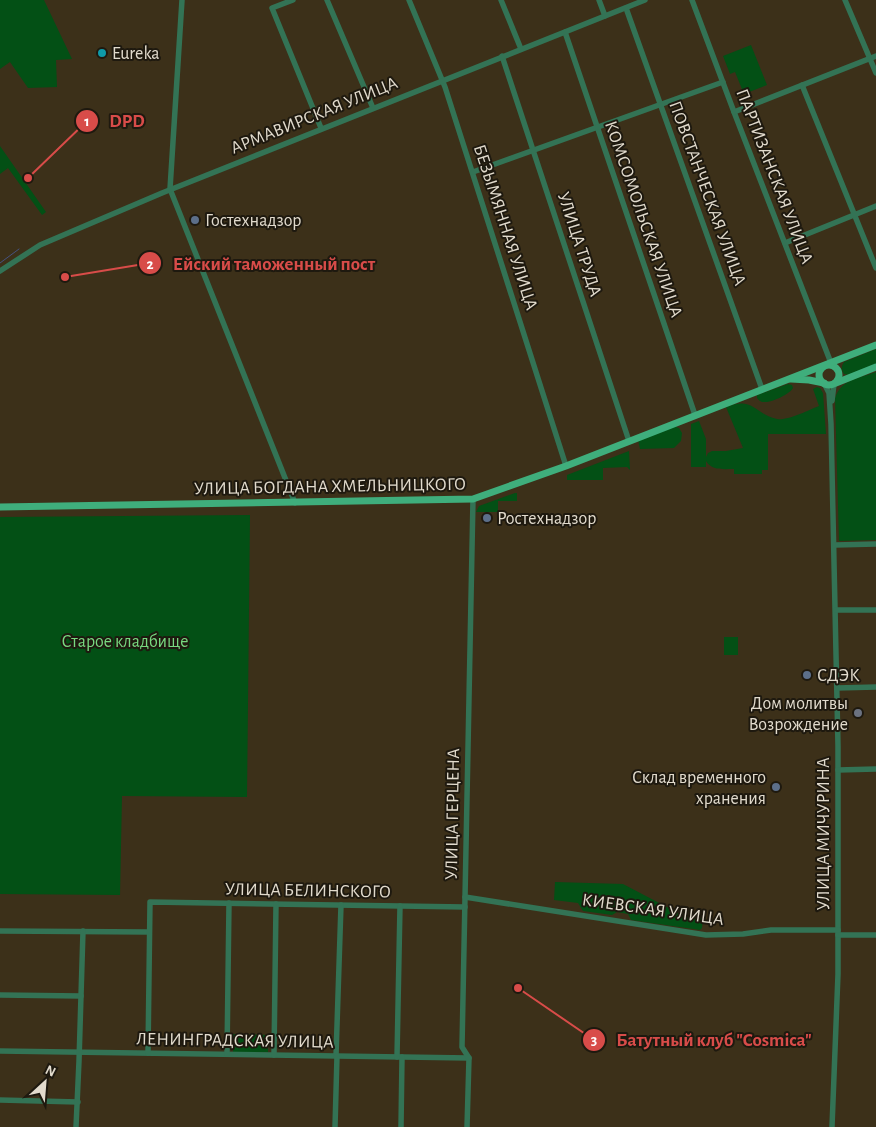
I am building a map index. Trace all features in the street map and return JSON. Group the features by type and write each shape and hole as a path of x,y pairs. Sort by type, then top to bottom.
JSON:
{"main road":[{"name":"УЛИЦА БОГДАНА ХМЕЛЬНИЦКОГО","path":"0,507 472,499 566,466 876,346"},
{"path":"834,384 839,379 839,370 828,364 821,368 819,374 820,380 829,385 834,384 876,367"},
{"name":"УЛИЦА БОГДАНА ХМЕЛЬНИЦКОГО","path":"788,379 824,383"}],"street":[{"path":"182,0 170,189 295,503"},
{"path":"293,0 272,8 322,128"},
{"path":"327,0 373,108"},
{"name":"БЕЗЫМЯННАЯ УЛИЦА","path":"409,0 442,80 473,172 566,466"},
{"path":"501,0 522,49"},
{"path":"599,0 605,16"},
{"name":"АРМАВИРСКАЯ УЛИЦА","path":"0,271 40,245 170,189 645,0"},
{"name":"ПАРТИЗАНСКАЯ УЛИЦА","path":"692,0 785,243 828,364"},
{"path":"845,0 873,57 876,73"},
{"name":"ПОВСТАНЧЕСКАЯ УЛИЦА","path":"626,8 762,389"},
{"name":"КОМСОМОЛЬСКАЯ УЛИЦА","path":"565,32 694,415"},
{"name":"УЛИЦА ТРУДА","path":"502,56 629,441"},
{"path":"734,112 873,57"},
{"path":"473,172 723,82"},
{"path":"802,86 876,268"},
{"path":"785,243 876,206"},
{"name":"УЛИЦА МИЧУРИНА","path":"824,383 828,393 831,421 835,545 838,770 838,932 832,1127"},
{"name":"УЛИЦА МИЧУРИНА","path":"831,421 834,384"},
{"name":"УЛИЦА ГЕРЦЕНА","path":"462,1047 472,499"},
{"path":"835,545 876,544"},
{"path":"836,610 876,610"},
{"path":"837,688 876,687"},
{"path":"838,770 876,769"},
{"name":"КИЕВСКАЯ УЛИЦА","path":"465,897 706,935 743,934 771,930 876,935"},
{"name":"УЛИЦА БЕЛИНСКОГО","path":"149,932 150,902 465,907"},
{"path":"227,1054 229,903"},
{"path":"274,1055 276,904"},
{"path":"335,1127 342,905"},
{"path":"400,906 401,1127"},
{"path":"0,931 149,932 148,1053"},
{"path":"76,1127 83,931"},
{"path":"0,995 81,996"},
{"path":"454,1058 462,1047 469,1058 467,1127"},
{"name":"ЛЕНИНГРАДСКАЯ УЛИЦА","path":"0,1051 469,1058"},
{"path":"0,1100 78,1102"}],"green space":[{"path":"0,0 44,0 72,59 56,60 57,87 28,88 10,62 0,69"},
{"path":"751,45 767,85 744,94 735,72 730,74 723,56"},
{"path":"0,146 46,212 42,215 8,168 0,174"},
{"path":"876,349 876,364 849,375 844,374 842,365 844,362"},
{"path":"876,372 876,540 839,541 835,398 846,383"},
{"path":"788,384 792,385 793,388 780,398 764,402 757,398 757,395"},
{"path":"817,387 823,393 826,434 768,434 768,470 762,470 762,474 734,474 734,469 715,468 706,461 706,467 691,467 691,424 699,421 706,439 706,457 712,451 743,448 726,407 743,404 753,407 769,417 777,419 786,418 819,406 813,389"},
{"path":"673,426 679,428 682,433 681,441 674,448 640,449 638,440"},
{"path":"629,451 630,470 627,467 603,468 603,480 567,480 567,475"},
{"path":"517,493 517,501 498,501 498,512 476,512 479,506"},
{"name":"Старое кладбище","path":"250,515 247,797 122,796 120,895 0,894 0,517"},
{"path":"724,637 738,637 738,655 724,655"},
{"path":"555,882 623,884 686,917 703,918 702,928 700,930 631,920 628,914 617,912 612,915 583,911 578,903 554,900"},
{"path":"233,1034 268,1035 268,1052 233,1052"}],"waterway":[{"path":"0,263 19,249"}],"place":[{"name":"Eureka","path":"102,53"},
{"name":"DPD","path":"28,178"},
{"name":"Гостехнадзор","path":"195,220"},
{"name":"Ейский таможенный пост","path":"65,277"},
{"name":"Ростехнадзор","path":"487,518"},
{"name":"СДЭК","path":"807,675"},
{"name":"Дом молитвы Возрождение","path":"858,713"},
{"name":"Склад временного хранения","path":"776,787"},
{"name":"Батутный клуб \"Cosmica\"","path":"518,988"}]}
